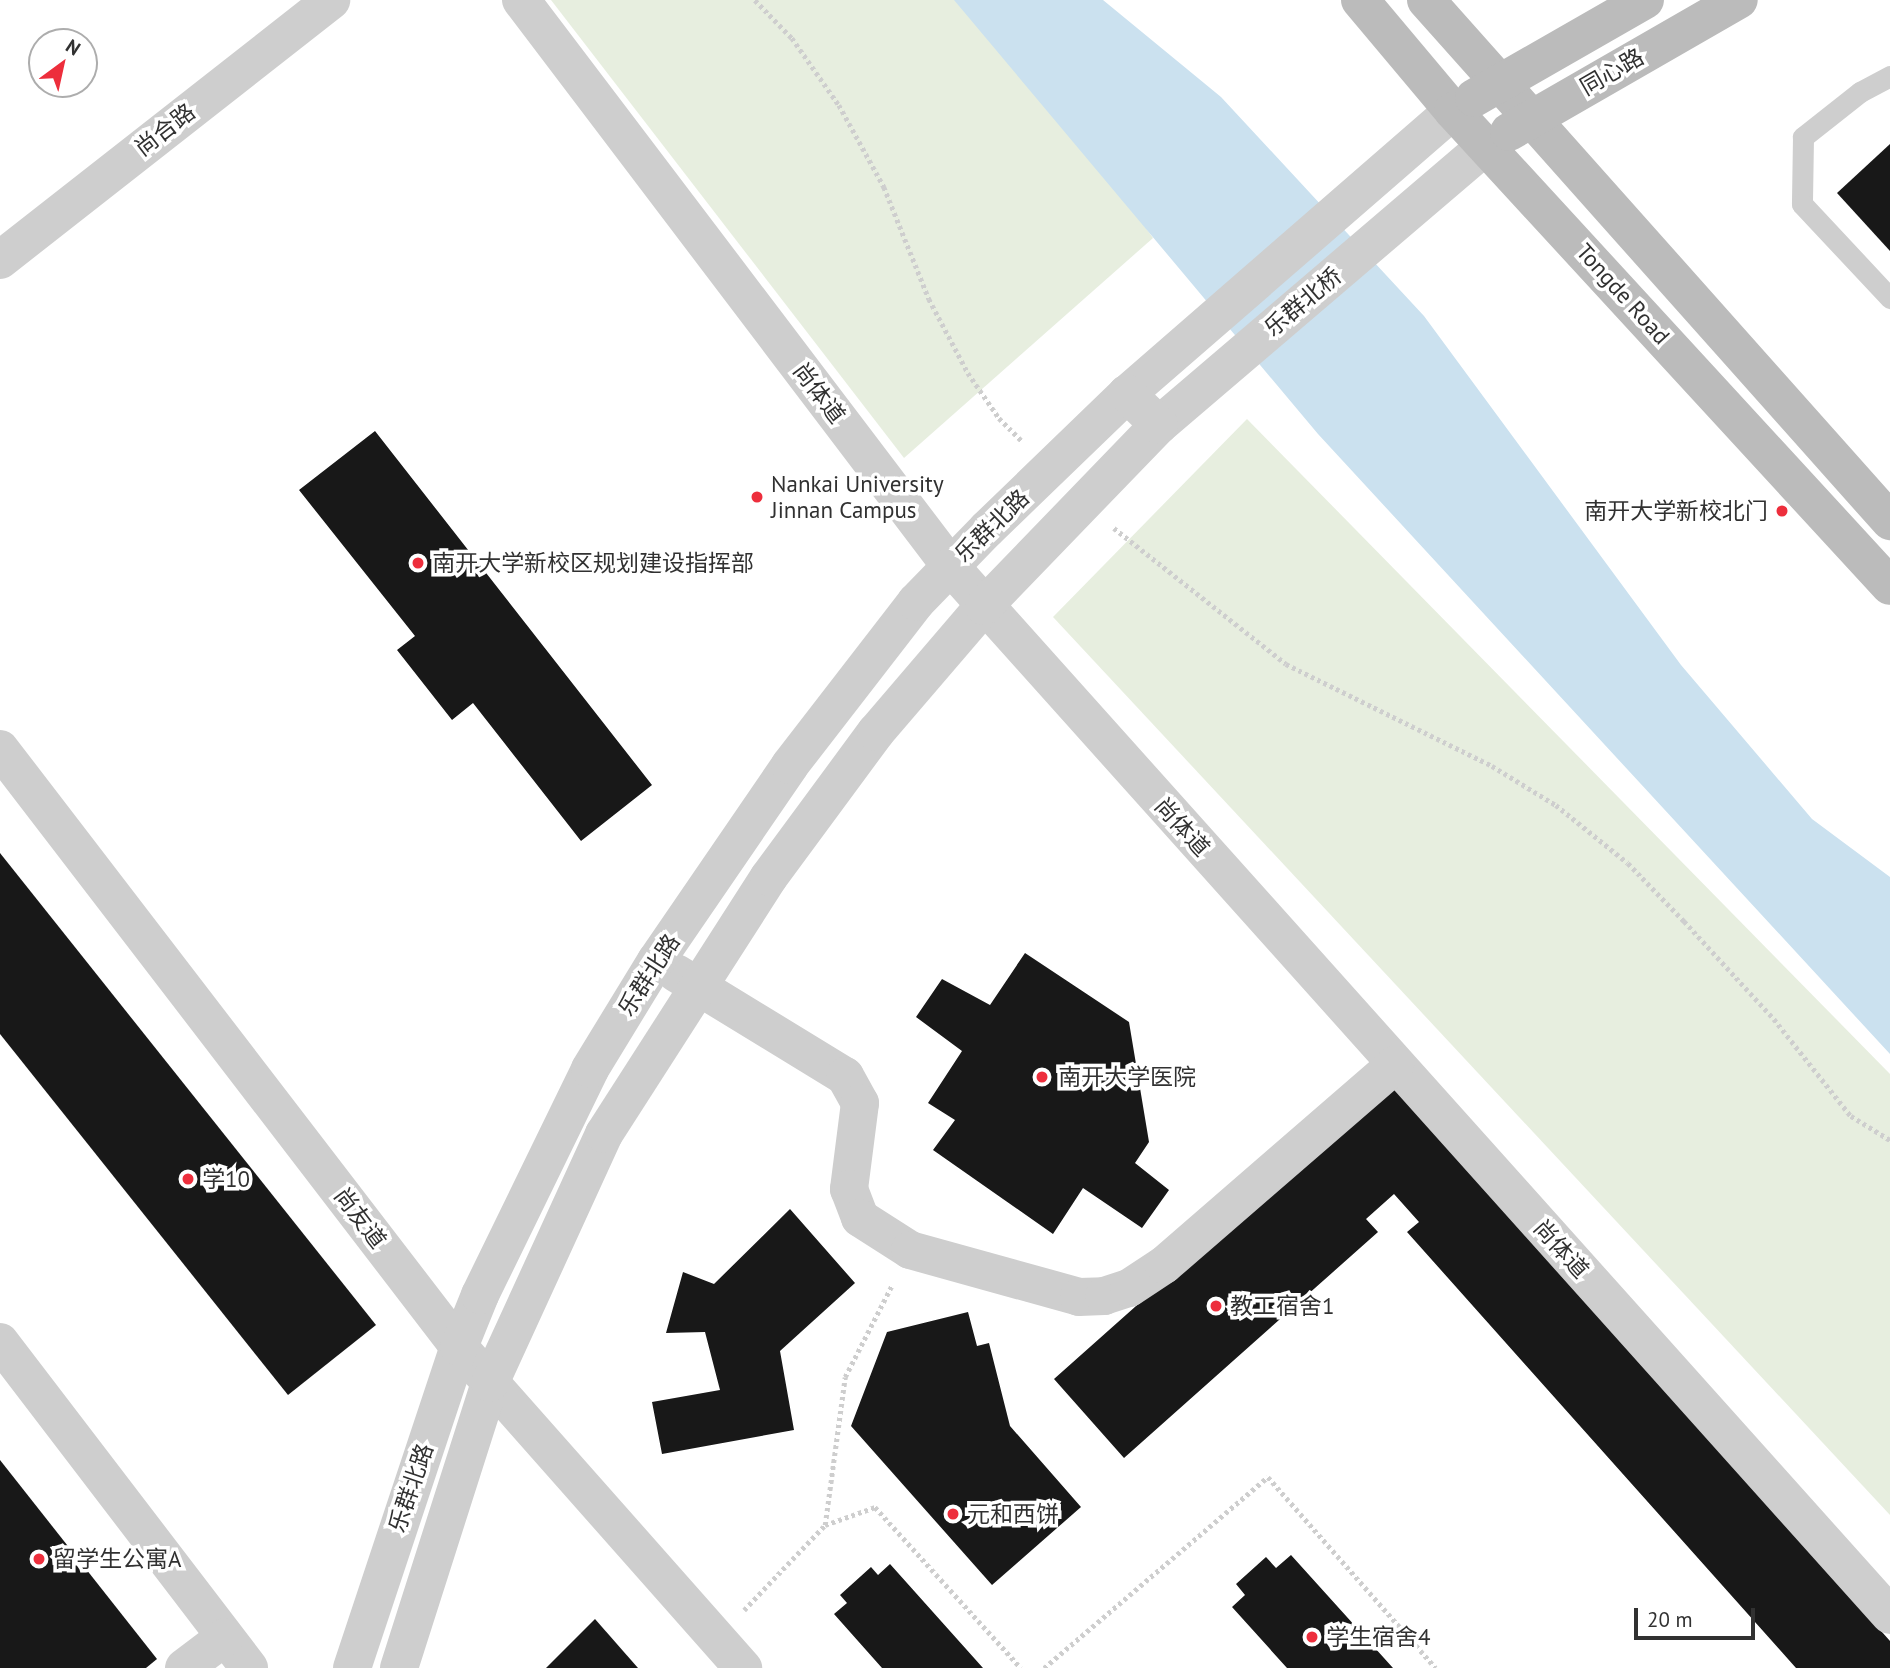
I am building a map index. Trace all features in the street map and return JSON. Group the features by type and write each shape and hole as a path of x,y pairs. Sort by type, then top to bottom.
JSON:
{"main road":[{"name":"Tongde Road","path":"1360,0 1454,111 1890,586"},
{"name":"Tongde Road","path":"1426,0 1496,83 1890,521"},
{"name":"同心路","path":"1454,111 1496,83 1645,0"},
{"name":"同心路","path":"1486,146 1739,0"}],"street":[{"name":"尚合路","path":"0,260 331,0"},
{"name":"尚体道","path":"522,0 950,567 1890,1615"},
{"name":"乐群北桥","path":"1198,332 1454,111"},
{"name":"乐群北桥","path":"1227,366 1486,146"},
{"name":"乐群北路","path":"352,1668 458,1347 590,1069 656,961 790,765 916,602 1127,394 1198,332"},
{"name":"乐群北路","path":"399,1668 491,1383 604,1134 698,986 769,877 876,732 984,606 1159,425 1227,366"},
{"path":"1127,394 1159,425"},
{"name":"尚友道","path":"0,749 458,1347 743,1668"},
{"path":"656,961 845,1076 860,1103 849,1189 860,1218 910,1250 1079,1297 1104,1296 1129,1288 1164,1265 1395,1065"},
{"path":"0,1342 249,1668"},
{"path":"184,1668 225,1637"}],"lane":[{"path":"1890,76 1860,92 1802,137 1802,204 1890,298"}],"path":[{"path":"755,0 792,38 839,105 884,187 929,299 968,373 999,418 1051,470"},
{"path":"1083,503 1286,664 1492,766 1556,806 1608,846 1685,921 1774,1018 1851,1116 1890,1140"},
{"path":"825,1525 845,1377 910,1250"},
{"path":"1044,1668 1268,1477 1436,1668"},
{"path":"717,1638 825,1525 875,1507 1021,1668"}],"green space":[{"path":"551,0 982,0 1153,238 904,458"},
{"path":"1247,419 1890,1074 1890,1515 1053,617"}],"water":[{"path":"954,0 1103,0 1221,97 1424,316 1681,665 1812,819 1890,877 1890,1054 1318,434"}],"building":[{"path":"1890,144 1890,251 1837,193"},
{"name":"南开大学新校区规划建设指挥部","path":"375,431 652,785 581,841 473,703 452,720 397,650 415,636 299,490"},
{"name":"学10","path":"0,853 376,1325 288,1395 0,1034"},
{"name":"南开大学医院","path":"1025,953 1129,1022 1149,1142 1135,1163 1169,1190 1142,1228 1083,1188 1053,1234 933,1150 955,1120 928,1103 962,1051 916,1017 942,979 990,1005"},
{"name":"教工宿舍1","path":"1390,1080 1890,1641 1890,1668 1796,1668 1407,1232 1419,1222 1394,1194 1366,1219 1378,1232 1124,1458 1054,1379"},
{"path":"790,1209 855,1283 780,1351 794,1430 662,1454 652,1402 720,1390 705,1332 666,1333 683,1272 714,1284"},
{"path":"968,1312 977,1346 989,1343 1010,1426 1081,1507 992,1585 851,1426 887,1332"},
{"name":"留学生公寓A","path":"0,1460 157,1659 146,1668 0,1668"},
{"name":"学生宿舍4","path":"1291,1555 1393,1668 1287,1668 1232,1607 1245,1595 1236,1584 1266,1557 1276,1568"},
{"path":"890,1564 983,1668 882,1668 834,1614 847,1603 840,1595 871,1567 878,1575"},
{"path":"595,1619 638,1668 546,1668"}],"place":[{"name":"Nankai University Jinnan Campus","path":"757,497"},
{"name":"南开大学新校北门","path":"1782,511"},
{"name":"南开大学新校区规划建设指挥部","path":"418,563"},
{"name":"南开大学医院","path":"1042,1077"},
{"name":"学10","path":"188,1179"},
{"name":"教工宿舍1","path":"1216,1306"},
{"name":"元和西饼","path":"953,1514"},
{"name":"留学生公寓A","path":"39,1559"},
{"name":"学生宿舍4","path":"1312,1637"}]}
